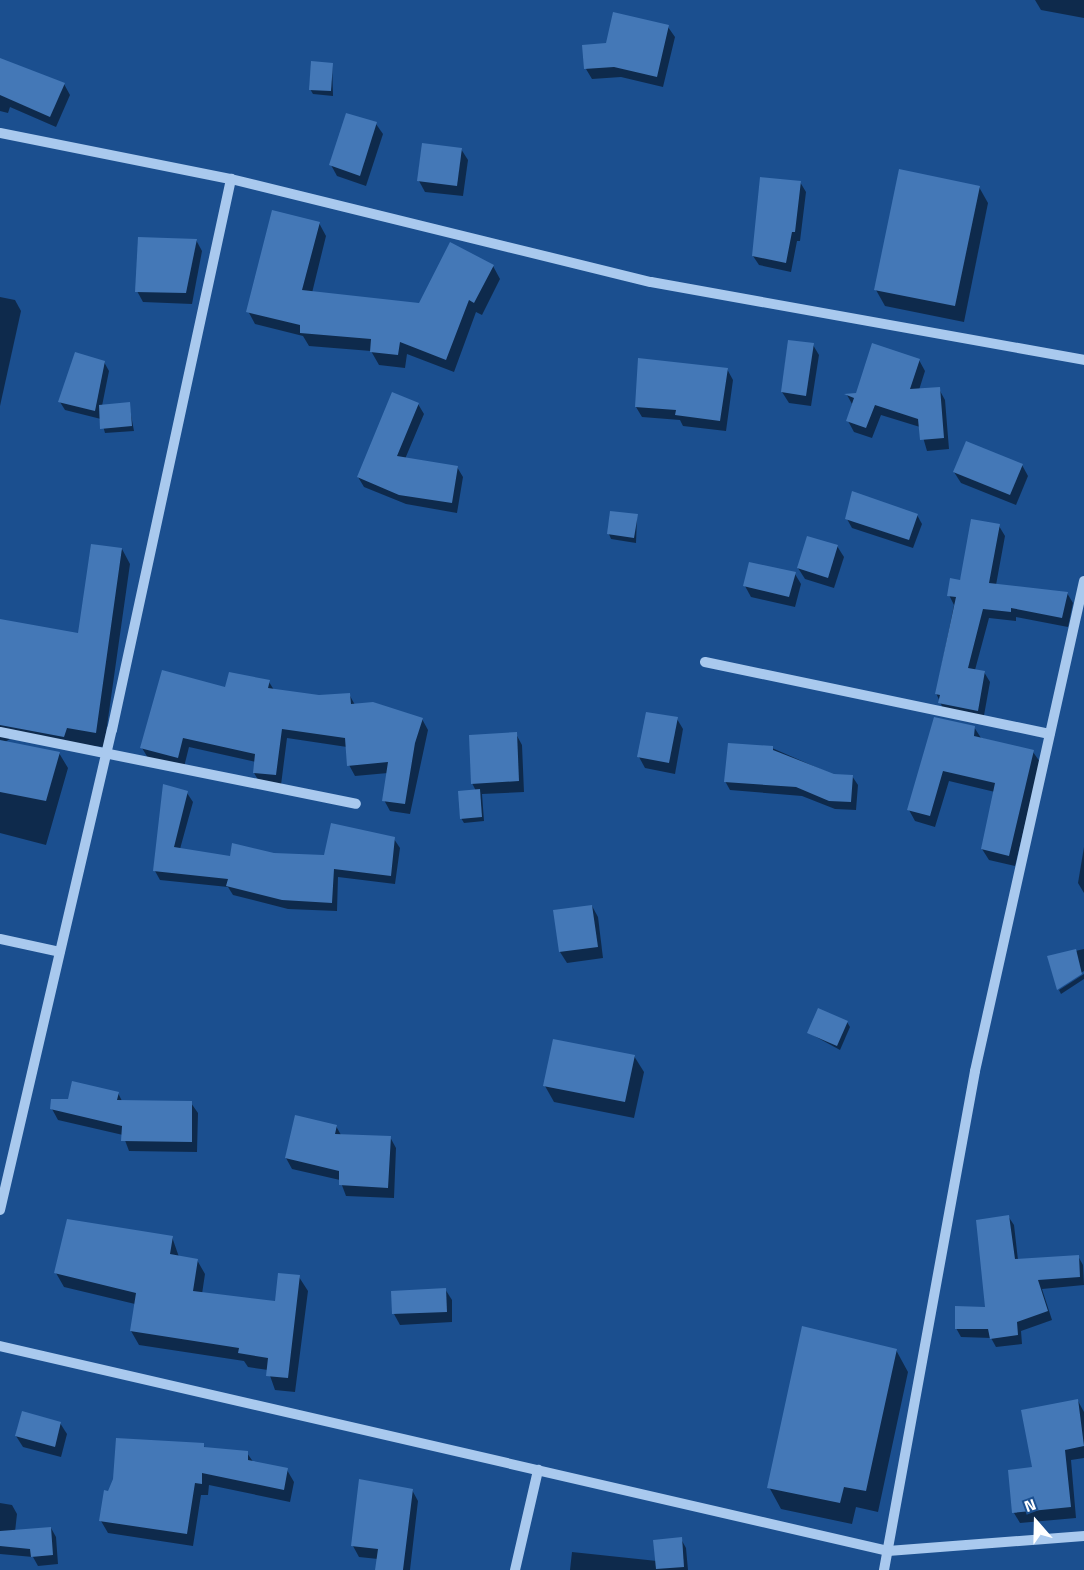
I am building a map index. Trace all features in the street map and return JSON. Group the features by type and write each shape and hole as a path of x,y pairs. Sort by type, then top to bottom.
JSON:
{"street":[{"path":"0,133 231,178 651,282 1084,360"},
{"path":"0,1210 106,755 231,178"},
{"path":"884,1570 975,1071 1084,581"},
{"path":"705,662 1050,734"},
{"path":"0,732 356,804"},
{"path":"0,939 60,952"},
{"path":"0,1346 888,1551 1084,1536"},
{"path":"515,1570 538,1470"}],"building":[{"path":"613,12 669,25 657,77 614,67 584,69 582,45 606,43"},
{"path":"0,58 65,83 50,117 0,95"},
{"path":"311,61 333,63 331,91 309,90"},
{"path":"346,113 377,122 360,176 329,165"},
{"path":"422,143 462,148 457,186 417,181"},
{"path":"899,169 980,186 955,306 874,290"},
{"path":"760,177 801,181 795,232 792,232 786,263 752,256"},
{"path":"272,210 320,222 302,290 419,303 450,242 494,265 474,303 469,300 446,360 400,342 398,355 370,352 371,339 300,333 300,325 246,312"},
{"path":"138,237 197,239 186,293 135,292"},
{"path":"788,340 814,343 806,396 781,392"},
{"path":"872,343 920,359 910,389 940,387 944,438 920,440 918,419 875,405 866,428 846,421 854,398 844,394 856,393"},
{"path":"75,352 105,361 95,411 58,402"},
{"path":"638,358 728,368 720,421 675,415 676,410 635,407"},
{"path":"392,392 419,403 397,456 458,466 452,503 399,495 357,477"},
{"path":"130,402 132,426 100,429 99,405"},
{"path":"966,441 1023,464 1010,495 953,472"},
{"path":"852,491 918,514 909,540 845,519"},
{"path":"610,511 638,514 634,538 607,534"},
{"path":"971,519 1000,524 989,583 1068,592 1062,618 1011,608 1011,612 983,609 968,668 985,671 978,711 938,703 940,695 935,694 956,597 947,596 950,578 960,580"},
{"path":"807,536 838,545 828,578 797,568"},
{"path":"91,544 122,548 96,733 67,728 64,737 0,725 0,619 78,633"},
{"path":"749,562 796,572 789,597 743,586"},
{"path":"162,670 225,687 229,672 270,680 268,688 319,695 350,693 351,704 373,702 423,718 415,743 405,804 382,801 388,762 347,766 345,738 282,729 276,775 253,773 255,754 183,738 178,758 140,748"},
{"path":"646,712 678,717 669,763 637,757"},
{"path":"934,717 975,726 974,736 1034,750 1009,856 981,849 995,783 943,771 930,816 907,810"},
{"path":"517,732 519,781 471,784 469,735"},
{"path":"0,740 60,752 46,801 0,792"},
{"path":"728,743 773,746 773,750 834,774 853,775 851,802 829,801 796,787 724,782"},
{"path":"163,784 188,791 174,847 230,856 232,843 274,853 324,855 331,823 395,837 391,876 334,869 332,903 282,900 226,886 228,879 153,871"},
{"path":"480,789 482,817 460,819 458,791"},
{"path":"592,905 598,947 559,952 553,910"},
{"path":"1076,949 1082,974 1057,990 1047,956"},
{"path":"818,1008 848,1021 837,1046 807,1033"},
{"path":"553,1039 635,1055 625,1102 543,1086"},
{"path":"72,1081 119,1092 117,1100 192,1101 192,1142 121,1141 122,1126 50,1109 51,1099 68,1099"},
{"path":"295,1115 337,1125 335,1134 391,1136 388,1188 339,1185 339,1171 285,1158"},
{"path":"1009,1215 1015,1259 1079,1255 1080,1277 1038,1280 1048,1311 1017,1322 1018,1335 990,1339 988,1329 955,1329 955,1306 985,1307 976,1220"},
{"path":"67,1219 173,1236 170,1254 198,1259 193,1291 275,1301 278,1273 300,1275 288,1378 266,1376 268,1358 238,1353 239,1348 130,1331 136,1293 54,1273"},
{"path":"446,1288 447,1312 392,1314 391,1291"},
{"path":"802,1326 897,1349 866,1491 844,1487 840,1503 767,1488"},
{"path":"1078,1399 1084,1446 1065,1450 1071,1507 1012,1513 1008,1470 1032,1467 1021,1410"},
{"path":"22,1411 61,1422 55,1447 15,1436"},
{"path":"116,1438 204,1443 204,1447 248,1451 248,1460 288,1468 284,1490 202,1473 202,1484 195,1483 187,1534 99,1521 104,1490 108,1491 113,1479"},
{"path":"359,1479 413,1489 403,1570 375,1570 378,1549 351,1546"},
{"path":"51,1527 53,1555 31,1557 30,1549 0,1546 0,1531"},
{"path":"682,1537 684,1567 656,1569 653,1540"}]}
